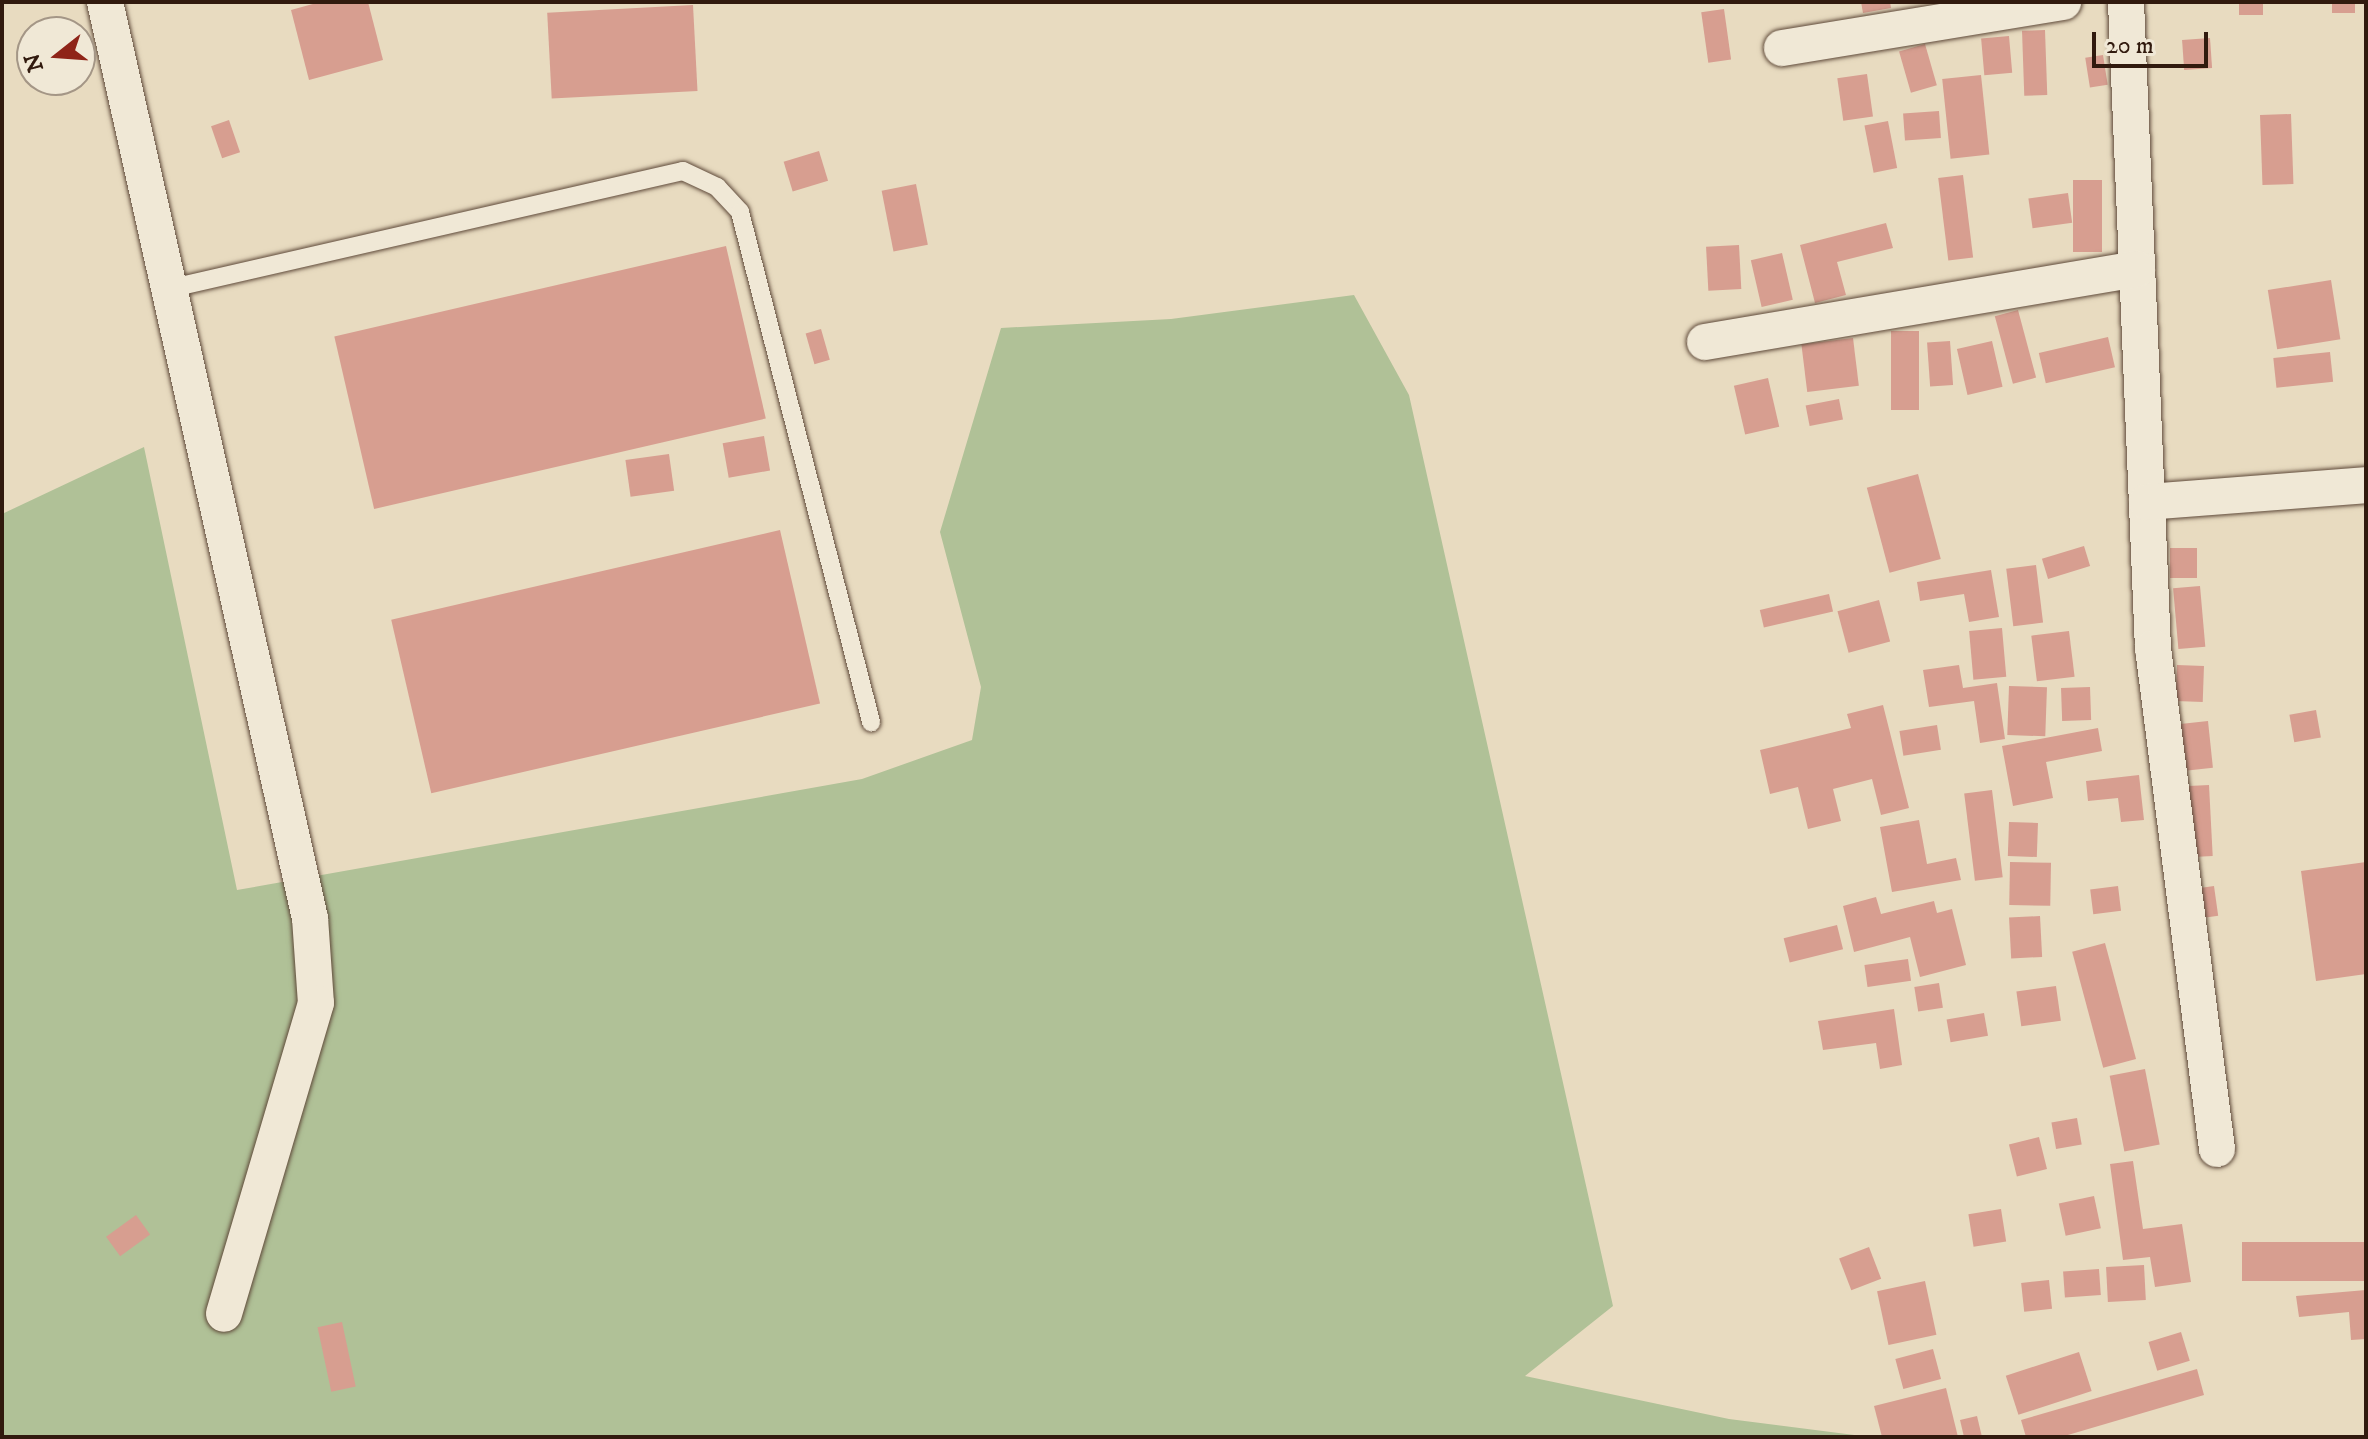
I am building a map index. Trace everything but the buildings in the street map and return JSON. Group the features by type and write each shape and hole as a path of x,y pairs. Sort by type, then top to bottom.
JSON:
{"street":[{"path":"105,2 172,288 310,918 316,1003 224,1314"},
{"path":"1782,48 2063,2"},
{"path":"2126,2 2153,648 2217,1149"},
{"path":"1705,342 2137,269"},
{"path":"2147,502 2366,485"}],"lane":[{"path":"172,288 683,171 717,187 740,212 871,722"}],"green space":[{"path":"1354,295 1409,395 1613,1306 1525,1376 1729,1419 1870,1437 2,1437 2,514 144,447 237,890 862,779 972,740 981,687 940,532 1001,328 1171,319"}]}
